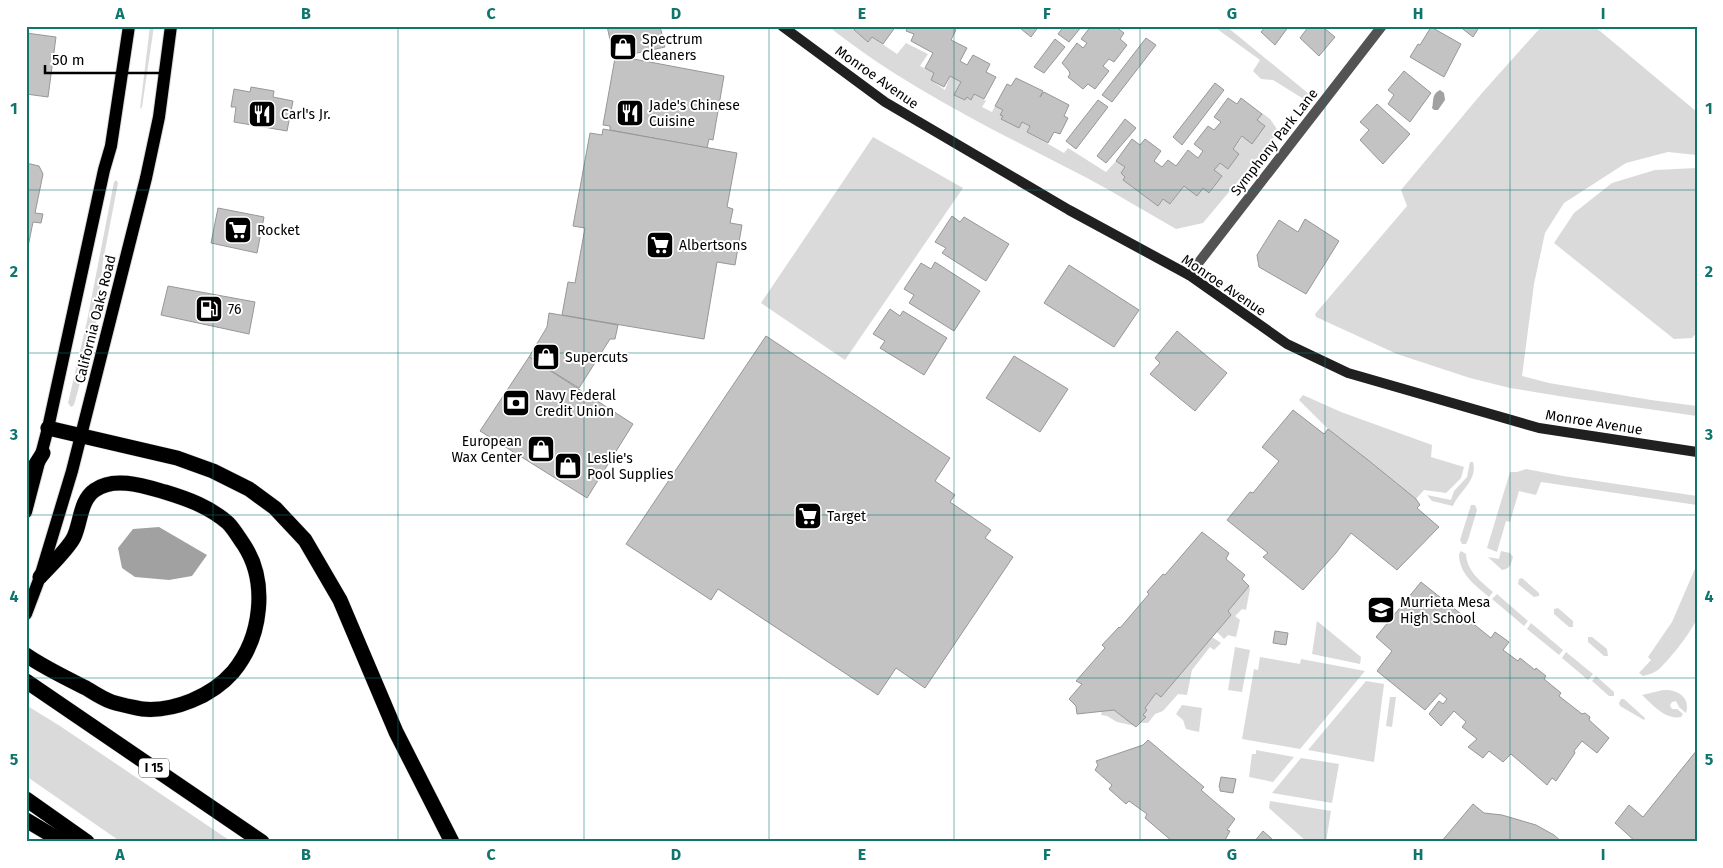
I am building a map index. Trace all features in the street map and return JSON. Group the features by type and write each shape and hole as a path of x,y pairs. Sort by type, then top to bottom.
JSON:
{"highway":[{"path":"48,428 177,458 214,471 249,489 275,508 305,540 340,600 396,732 452,842"},
{"path":"26,480 42,453"},
{"path":"26,655 39,664 112,702 143,709 171,708 198,698 213,689 233,672 240,662 253,634 258,616 259,594 256,572 250,554 230,524 209,509 185,498 150,488 116,482 94,490 85,501 74,538 40,577"},
{"name":"I 15","path":"26,681 262,842"},
{"path":"26,799 87,842"},
{"path":"26,820 63,842"}],"main road":[{"name":"California Oaks Road","path":"26,512 48,428 104,170 111,146 129,26"},
{"name":"California Oaks Road","path":"26,614 40,577 82,435 146,178 159,117 171,26"}],"street":[{"name":"Monroe Avenue","path":"782,26 885,102 1069,210 1189,275 1287,344 1348,373 1539,428 1697,452"},
{"name":"Symphony Park Lane","path":"1189,275 1382,26"}],"shaded area":[{"path":"150,26 154,26 142,107 140,109"},
{"path":"828,26 857,26 854,31 868,42 872,37 897,54 906,43 928,54 920,66 934,73 931,80 945,90 950,76 961,82 954,95 965,100 967,97 971,99 974,94 986,101 982,107 992,112 995,106 1003,110 1000,115 1003,116 1002,119 1019,127 1022,122 1030,126 1027,132 1064,153 1068,148 1106,172 1116,161 1125,167 1121,173 1125,177 1123,180 1158,206 1163,199 1171,204 1184,186 1197,196 1203,188 1210,193 1222,176 1214,170 1220,163 1228,169 1239,154 1233,149 1262,113 1270,119 1279,132 1203,223 1176,229 1098,184 921,90 858,49"},
{"path":"1213,26 1226,26 1309,94 1306,98 1302,98 1273,80 1261,79 1253,71 1260,60"},
{"path":"1542,26 1594,26 1697,112 1697,155 1668,152 1626,163 1564,203 1545,233 1534,284 1522,376 1549,383 1697,406 1697,416 1510,388 1470,378 1397,354 1316,317 1315,314 1407,206 1401,190 1482,93"},
{"path":"1440,90 1444,93 1445,100 1438,110 1434,110 1432,108 1434,96"},
{"path":"873,137 963,188 845,360 761,303"},
{"path":"1697,168 1697,332 1692,338 1674,339 1554,243 1574,213 1612,183 1655,170"},
{"path":"116,180 118,183 103,261 96,325 74,405 71,407 68,403 87,321 114,182"},
{"path":"1303,395 1341,412 1432,445 1431,457 1464,467 1461,478 1446,493 1424,490 1416,499 1328,429 1299,400"},
{"path":"1470,462 1473,462 1473,475 1453,506 1432,501 1427,495 1451,500 1454,491 1467,477"},
{"path":"1526,469 1697,496 1697,505 1541,482 1536,495 1519,491 1510,522 1506,521 1497,552 1487,548 1510,472"},
{"path":"1471,505 1475,505 1477,510 1468,540 1466,544 1462,544 1460,540"},
{"path":"159,527 207,555 192,576 169,580 135,577 122,568 118,548 133,529"},
{"path":"1461,551 1466,554 1469,566 1475,576 1493,592 1489,597 1465,573 1460,561 1459,554"},
{"path":"1501,551 1510,553 1513,557 1511,564 1502,570 1488,557 1499,559"},
{"path":"1697,564 1697,619 1685,639 1663,665 1655,672 1643,676 1639,673 1651,660 1648,657 1672,622"},
{"path":"1522,578 1539,593 1539,596 1534,597 1518,584 1519,579"},
{"path":"1249,586 1246,610 1242,609 1235,616 1240,620 1236,637 1228,635 1224,639 1217,632 1231,615 1228,611"},
{"path":"1497,594 1528,621 1524,626 1492,599"},
{"path":"1558,608 1573,621 1573,627 1569,627 1554,614 1554,609"},
{"path":"1317,621 1361,657 1360,664 1312,654"},
{"path":"1531,623 1563,650 1559,655 1527,629"},
{"path":"1212,637 1221,643 1214,650 1210,647 1192,670 1187,695 1178,694 1163,711 1155,714 1148,723 1141,723 1146,717 1143,715 1147,710 1145,708 1156,693 1161,697"},
{"path":"1588,637 1592,637 1607,649 1608,656 1604,656 1588,642"},
{"path":"1235,647 1250,650 1242,692 1228,690"},
{"path":"1566,652 1593,674 1588,680 1562,658"},
{"path":"1260,657 1300,664 1301,659 1365,671 1300,749 1242,739 1254,669 1258,670"},
{"path":"1596,676 1614,692 1614,696 1609,696 1592,681"},
{"path":"1366,681 1384,684 1374,762 1308,750"},
{"path":"1663,690 1673,691 1685,698 1686,713 1679,707 1676,701 1670,705 1672,709 1677,709 1683,714 1681,717 1665,714 1642,695"},
{"path":"1390,697 1396,697 1392,727 1386,726"},
{"path":"1621,699 1624,699 1645,718 1644,720 1620,706"},
{"path":"26,705 232,842 121,842 26,776"},
{"path":"1182,705 1202,708 1199,732 1186,729 1183,720 1176,714"},
{"path":"1114,710 1135,726 1117,722 1101,715 1102,711"},
{"path":"1256,750 1294,757 1273,782 1249,777 1252,754 1256,754"},
{"path":"1301,758 1339,764 1332,803 1272,793"},
{"path":"1270,801 1331,811 1326,842 1307,842 1269,808"}],"building":[{"path":"607,26 660,26 665,47 614,58"},
{"path":"857,26 896,26 883,44 872,37 868,42 854,30"},
{"path":"908,26 949,26 956,30 951,40 967,48 960,61 967,65 973,55 990,64 986,72 996,77 984,99 974,94 971,100 967,97 965,100 954,95 961,82 950,76 944,87 931,80 934,73 925,68 933,53 911,41 914,34 906,31"},
{"path":"1023,26 1039,26 1031,37 1021,29"},
{"path":"1064,26 1082,26 1069,42 1058,34"},
{"path":"1091,26 1115,26 1124,33 1120,39 1127,45 1114,62 1109,59 1103,66 1109,71 1095,89 1088,84 1083,89 1068,77 1069,71 1062,63 1077,43 1083,48 1087,43 1081,39"},
{"path":"1266,26 1289,26 1275,45 1261,32"},
{"path":"1309,26 1326,26 1324,28 1335,37 1319,56 1300,38"},
{"path":"1459,26 1480,26 1473,37"},
{"path":"1431,27 1461,44 1444,77 1410,57"},
{"path":"26,33 56,37 48,97 26,94"},
{"path":"1146,38 1156,45 1112,102 1102,95"},
{"path":"1055,39 1065,47 1044,73 1034,67"},
{"path":"623,57 724,76 713,140 709,139 707,148 610,130 610,126 603,125 615,58 622,59"},
{"path":"1404,71 1431,93 1410,122 1388,104 1394,95 1388,90"},
{"path":"1016,78 1043,91 1040,97 1044,92 1069,105 1064,116 1068,118 1060,134 1054,132 1048,143 1027,132 1030,126 1022,122 1019,128 1001,119 1003,116 1000,115 1003,110 995,106 1007,84 1011,86"},
{"path":"1215,83 1224,90 1182,145 1173,137"},
{"name":"Carl's Jr.","path":"251,87 274,91 273,97 293,101 287,131 234,122 236,107 231,107 234,89 250,92"},
{"path":"1228,98 1237,104 1241,98 1262,114 1257,120 1265,126 1252,144 1242,136 1233,149 1239,154 1228,169 1220,163 1214,170 1222,176 1209,193 1203,188 1197,196 1184,186 1170,204 1163,199 1158,206 1123,180 1125,177 1121,173 1125,167 1116,161 1132,139 1140,145 1145,139 1161,151 1154,161 1162,167 1168,160 1176,166 1188,150 1198,158 1203,151 1194,144 1208,126 1214,130 1221,122 1214,117"},
{"path":"1098,100 1108,107 1076,149 1066,141"},
{"path":"1377,104 1410,134 1383,164 1360,140 1369,130 1360,122"},
{"path":"1125,119 1136,128 1106,163 1097,156"},
{"name":"Albertsons","path":"603,129 737,153 727,207 733,209 730,223 742,225 735,265 717,262 704,339 562,315 568,282 575,283 585,228 573,226 590,133 602,135"},
{"path":"26,163 39,166 43,174 35,213 43,214 41,223 33,222 28,247 26,247"},
{"name":"Rocket","path":"218,208 264,217 257,253 211,243"},
{"path":"952,216 960,222 964,217 1009,244 986,281 942,253 946,248 935,242"},
{"path":"1305,219 1339,241 1306,294 1259,267 1257,255 1279,220 1298,232"},
{"path":"935,262 980,291 954,331 909,303 914,295 904,289 921,263 931,269"},
{"path":"1069,265 1139,310 1114,347 1044,303"},
{"path":"168,286 255,302 249,334 161,315"},
{"path":"890,309 900,316 903,311 947,338 924,375 880,348 885,341 873,334"},
{"path":"549,313 618,325 615,339 610,339 579,388 529,357 547,327"},
{"path":"1177,331 1227,373 1195,411 1150,374 1160,363 1155,358"},
{"name":"Target","path":"766,336 950,458 935,481 955,495 950,502 991,530 985,538 1013,557 925,688 896,668 878,695 718,589 711,600 626,544"},
{"path":"1014,356 1068,389 1040,432 986,398"},
{"path":"529,357 633,424 587,498 480,431"},
{"path":"1293,410 1324,434 1328,429 1368,460 1416,499 1420,505 1417,508 1439,527 1397,570 1351,533 1303,590 1263,557 1268,553 1227,520 1250,492 1253,493 1279,461 1262,447"},
{"path":"1202,532 1229,553 1226,559 1245,575 1242,579 1249,586 1228,611 1231,615 1161,697 1156,693 1145,708 1147,710 1143,715 1146,717 1136,727 1114,710 1077,714 1076,706 1069,699 1082,684 1076,681 1105,648 1102,645 1120,628 1149,594 1147,592 1163,574 1165,575"},
{"path":"1421,582 1491,638 1495,632 1509,642 1503,650 1518,661 1520,658 1535,670 1536,668 1546,676 1544,679 1561,693 1559,696 1582,714 1585,713 1590,717 1589,720 1609,738 1597,753 1582,741 1556,781 1552,778 1547,785 1511,754 1503,762 1489,751 1483,758 1468,747 1477,739 1462,727 1466,722 1454,711 1441,726 1429,714 1439,701 1443,704 1447,699 1440,693 1425,710 1377,671 1392,651 1376,637"},
{"path":"1275,631 1288,633 1286,645 1273,643"},
{"path":"1148,740 1204,787 1201,790 1235,819 1227,830 1230,831 1224,842 1173,842 1145,818 1147,814 1129,801 1126,804 1109,789 1112,785 1095,770 1098,765 1096,761 1143,745"},
{"path":"1697,750 1697,842 1636,842 1615,823 1629,805 1643,817"},
{"path":"1221,777 1236,779 1233,793 1220,791"},
{"path":"1473,804 1484,813 1502,815 1536,825 1562,842 1441,842"},
{"path":"1263,831 1271,838 1274,842 1254,842"}],"place":[{"name":"Spectrum Cleaners","path":"623,47"},
{"name":"Jade's Chinese Cuisine","path":"630,113"},
{"name":"Carl's Jr.","path":"262,114"},
{"name":"Rocket","path":"238,230"},
{"name":"Albertsons","path":"660,245"},
{"name":"76","path":"209,309"},
{"name":"Supercuts","path":"546,357"},
{"name":"Navy Federal Credit Union","path":"516,403"},
{"name":"European Wax Center","path":"541,449"},
{"name":"Leslie's Pool Supplies","path":"568,466"},
{"name":"Target","path":"808,516"},
{"name":"Murrieta Mesa High School","path":"1381,610"}]}
